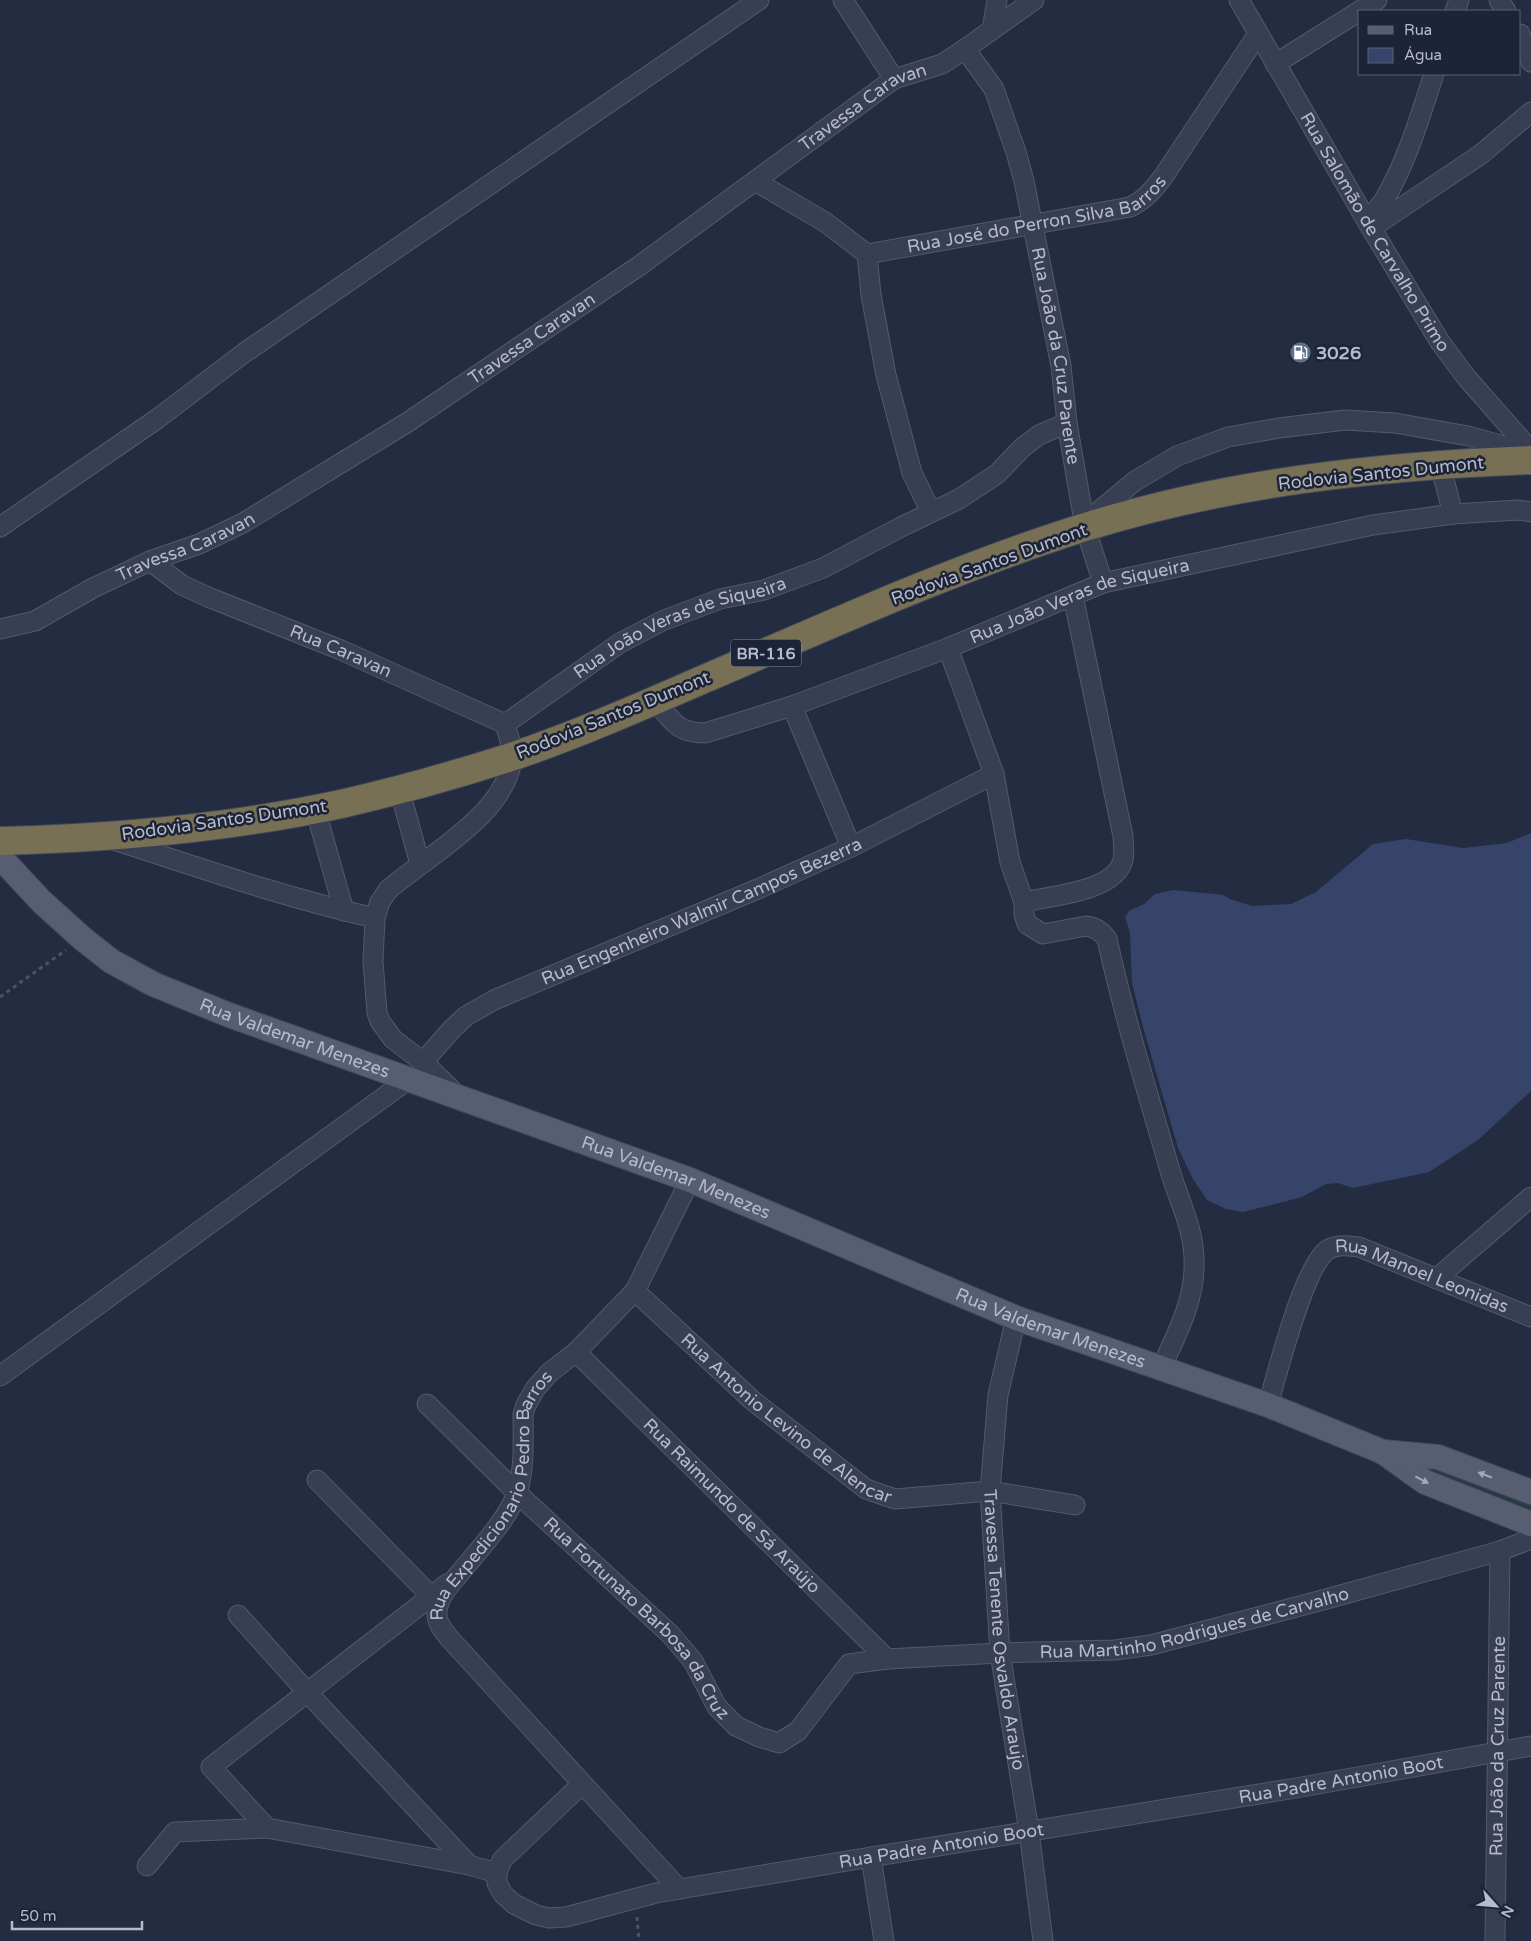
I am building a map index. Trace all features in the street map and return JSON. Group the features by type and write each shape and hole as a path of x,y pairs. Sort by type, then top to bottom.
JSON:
{"highway":[{"name":"Rodovia Santos Dumont","path":"0,841 106,837 238,822 342,804 513,756 655,700 929,584 1085,527 1218,493 1315,476 1440,464 1531,460"}],"main road":[{"name":"Rua Valdemar Menezes","path":"0,857 42,902 83,938 111,961 153,984 229,1015 416,1070 458,1096 690,1180 1016,1318 1268,1405 1383,1452"},
{"path":"1383,1452 1438,1457 1531,1492"},
{"path":"1383,1452 1426,1482 1531,1524"}],"street":[{"path":"0,526 157,419 244,353 759,0"},
{"path":"843,0 894,79"},
{"path":"992,30 997,0"},
{"name":"Travessa Caravan","path":"0,629 35,621 93,588 150,561 199,544 242,523 408,422 631,271 894,79 942,64 1034,0"},
{"name":"Rua Salomão de Carvalho Primo","path":"1239,0 1369,225 1440,342 1466,377 1531,451"},
{"path":"1361,10 1377,0"},
{"path":"1275,64 1358,12"},
{"path":"1521,33 1531,25"},
{"name":"Rua José do Perron Silva Barros","path":"867,254 1102,213 1130,207 1141,202 1153,191 1163,177 1258,34"},
{"path":"1521,37 1531,62"},
{"name":"Rua João da Cruz Parente","path":"965,49 994,88 1016,152 1061,366 1067,423 1085,527 1103,583"},
{"path":"1369,225 1395,178 1411,140 1434,75"},
{"path":"1369,225 1480,155 1531,112"},
{"path":"755,181 825,222 867,254 871,295 886,375 912,473 932,512"},
{"path":"1085,527 1099,511 1135,480 1177,456 1228,437 1279,428 1345,420 1395,423 1468,436 1515,449 1531,456"},
{"name":"Rua João Veras de Siqueira","path":"505,724 620,643 662,621 720,600 764,590 816,571 979,487 997,474 1022,448 1039,435 1067,423"},
{"path":"1440,464 1453,514"},
{"name":"Rua João Veras de Siqueira","path":"655,700 676,725 692,733 705,733 792,706 948,648 1103,583 1373,526 1453,514 1519,510 1531,512"},
{"name":"Rua Caravan","path":"150,561 182,585 208,597 341,650 505,724"},
{"path":"1024,902 1067,894 1103,882 1116,873 1123,859 1123,836 1073,596"},
{"path":"948,648 994,774 1010,862 1024,902 1027,924 1043,934 1086,926 1093,927 1107,939 1133,1043 1171,1176 1188,1218 1194,1250 1191,1294 1161,1369"},
{"path":"792,706 850,847"},
{"path":"416,1070 380,1021 377,1013 373,961 375,918 380,902 388,890 466,829 493,802 509,772 513,756 505,724"},
{"name":"Rua Engenheiro Walmir Campos Bezerra","path":"0,1376 416,1070 452,1028 466,1016 494,1000 575,964 666,928 850,847 994,774"},
{"path":"399,788 420,864"},
{"path":"315,808 344,911"},
{"path":"106,837 217,874 344,911 375,918"},
{"name":"Rua Expedicionario Pedro Barros","path":"679,1890 450,1640 438,1620 439,1605 443,1594 507,1511 517,1493 522,1472 523,1414 526,1404 535,1389 549,1373 576,1352 635,1291 690,1180"},
{"path":"1436,1279 1531,1197"},
{"name":"Rua Manoel Leonidas","path":"1268,1405 1302,1294 1320,1258 1328,1250 1338,1246 1360,1248 1531,1317"},
{"name":"Rua Antonio Levino de Alencar","path":"635,1291 752,1400 866,1489 895,1499 990,1491 1075,1505"},
{"name":"Travessa Tenente Osvaldo Araujo","path":"1016,1318 998,1395 990,1491 1000,1653 1029,1832 1043,1941"},
{"name":"Rua Raimundo de Sá Araújo","path":"576,1352 887,1659"},
{"name":"Rua Fortunato Barbosa da Cruz","path":"428,1404 517,1493 670,1634 693,1661 717,1707 736,1726 758,1737 779,1743 798,1730 849,1664"},
{"path":"317,1480 431,1596"},
{"name":"Rua Martinho Rodrigues de Carvalho","path":"849,1664 887,1659 1000,1653 1115,1650 1151,1645 1500,1551 1531,1538"},
{"name":"Rua João da Cruz Parente","path":"1495,1941 1500,1551"},
{"path":"267,1828 211,1767 458,1575"},
{"path":"238,1615 306,1692 469,1865"},
{"name":"Rua Padre Antonio Boot","path":"497,1873 498,1884 502,1894 514,1904 536,1915 549,1918 566,1917 679,1890 1296,1788 1531,1746"},
{"path":"147,1866 176,1832 267,1828 469,1865 497,1873 502,1860 582,1784"},
{"path":"871,1857 879,1937"}],"path":[{"path":"0,997 83,938"},
{"path":"635,1899 639,1941"}],"shaded area":[{"path":"1429,1462 1531,1500 1531,1516 1425,1477 1425,1467"}],"water":[{"path":"1531,833 1531,1091 1478,1140 1429,1172 1353,1188 1338,1183 1326,1184 1302,1197 1243,1212 1226,1209 1207,1200 1193,1179 1178,1148 1143,1027 1132,983 1130,933 1125,917 1129,911 1144,904 1155,894 1173,890 1223,895 1252,906 1291,904 1316,892 1373,844 1406,839 1463,848 1507,843"}],"place":[{"name":"3026","path":"1300,353"}]}
